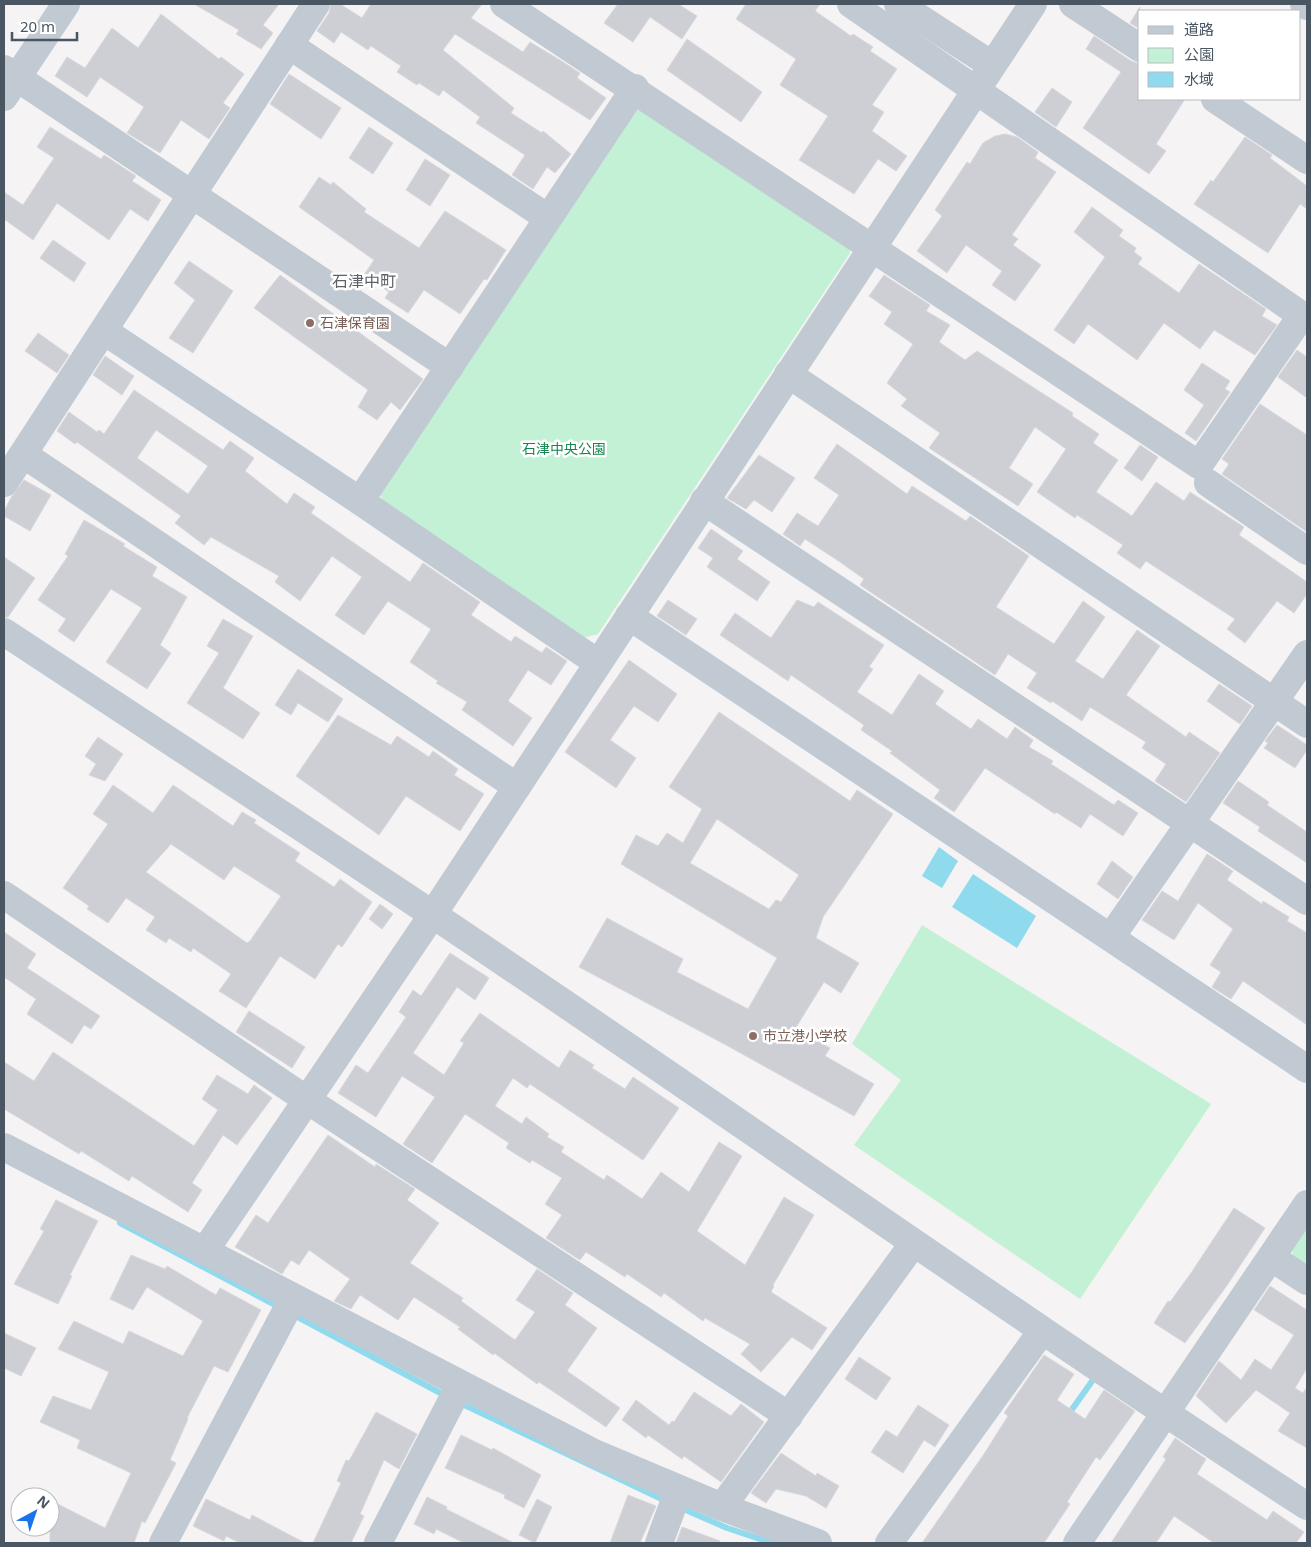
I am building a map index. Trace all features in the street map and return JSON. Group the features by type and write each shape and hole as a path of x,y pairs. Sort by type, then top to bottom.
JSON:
{"street":[{"path":"66,4 8,81 192,194 450,367"},
{"path":"4,483 316,4"},
{"path":"504,4 635,88 1199,465 1302,308 851,4"},
{"path":"898,4 992,65"},
{"path":"204,1252 433,914 975,89 1033,4"},
{"path":"1073,4 1138,47"},
{"path":"290,45 548,218"},
{"path":"360,501 635,88"},
{"path":"1217,100 1307,160"},
{"path":"104,331 360,501 598,663"},
{"path":"788,374 1307,724"},
{"path":"23,454 517,787"},
{"path":"1208,483 1307,551"},
{"path":"704,502 1307,901"},
{"path":"629,616 1307,1069"},
{"path":"4,632 433,914 913,1244 1307,1506"},
{"path":"1111,938 1307,654"},
{"path":"4,895 307,1100 789,1416"},
{"path":"4,1148 594,1453 675,1500 722,1507 818,1543"},
{"path":"1077,1543 1307,1204"},
{"path":"722,1507 913,1244"},
{"path":"1272,1258 1307,1281"},
{"path":"163,1543 293,1298"},
{"path":"889,1543 1042,1331"},
{"path":"378,1543 460,1385"},
{"path":"659,1543 675,1500"}],"green space":[{"name":"石津中央公園","path":"648,109 848,242 850,253 598,634 583,638 383,505 380,491 634,110"},
{"path":"922,925 1211,1104 1080,1299 854,1145 901,1080 852,1044"},
{"path":"1307,1225 1307,1266 1292,1256 1293,1245"}],"water":[{"path":"939,847 958,861 942,888 922,876"},
{"path":"973,874 1036,916 1017,948 952,907"}],"building":[{"path":"194,4 279,4 263,25 273,33 261,49 236,34 239,30"},
{"path":"331,4 340,4 362,18 371,4 482,4 471,18 523,52 530,42 580,73 577,78 606,98 590,120 455,34 443,50 514,108 511,113 542,133 543,131 571,154 555,173 547,167 533,189 512,175 525,155 476,123 480,117 443,90 439,96 397,72 401,66 371,46 368,50 341,32 334,43 317,31 329,13"},
{"path":"618,4 678,4 697,16 682,39 650,17 633,42 604,23"},
{"path":"746,4 820,4 815,11 851,36 853,34 873,47 870,51 897,69 872,105 884,112 872,131 907,156 896,171 878,159 854,194 799,160 828,116 780,85 796,59 736,19"},
{"path":"1138,10 1138,28 1130,23"},
{"path":"161,14 219,59 221,57 244,74 223,103 230,108 209,139 181,120 160,153 127,133 144,107 100,77 87,97 55,76 67,57 85,68 112,28 138,48"},
{"path":"1094,36 1131,61 1138,63 1138,100 1184,100 1156,144 1166,151 1149,174 1083,128 1121,72 1086,49"},
{"path":"687,39 762,92 741,122 667,70"},
{"path":"289,74 341,108 321,139 270,104"},
{"path":"1052,88 1072,102 1056,127 1035,112"},
{"path":"50,127 101,159 104,155 136,176 132,181 161,200 148,221 130,209 109,240 57,203 33,240 4,219 4,192 23,205 54,158 37,147"},
{"path":"369,127 393,143 373,174 349,158"},
{"path":"1005,134 1017,137 1038,152 1035,158 1056,172 1012,235 1018,239 1013,245 1041,265 1015,301 992,285 1002,271 966,245 947,273 917,251 942,216 935,210 967,162 970,164 983,143 995,136"},
{"path":"1245,137 1272,155 1270,158 1307,186 1307,209 1300,204 1268,253 1194,204 1211,180 1213,182"},
{"path":"425,159 450,175 430,206 406,190"},
{"path":"319,177 331,185 333,182 366,209 364,212 419,248 445,211 506,250 487,280 484,279 460,314 424,290 408,313 385,298 389,292 364,275 374,260 299,207"},
{"path":"1092,207 1123,230 1119,236 1136,248 1134,252 1142,258 1138,264 1179,293 1199,264 1266,309 1262,316 1277,325 1255,355 1214,330 1200,349 1164,323 1137,360 1088,324 1074,344 1054,330 1105,257 1074,232"},
{"path":"53,240 86,263 74,282 40,258"},
{"path":"189,261 233,291 193,353 169,338 195,300 174,283"},
{"path":"280,275 423,379 400,410 391,402 377,420 358,407 368,390 254,308"},
{"path":"884,275 930,305 926,311 950,325 939,342 965,360 977,351 1073,413 1072,416 1099,434 1093,443 1118,460 1096,492 1132,516 1156,482 1184,501 1190,492 1244,527 1239,535 1307,582 1307,594 1294,613 1277,601 1245,643 1227,629 1235,619 1146,561 1140,569 1117,553 1123,545 1077,515 1075,518 1037,492 1066,449 1035,427 1009,468 1033,484 1018,506 929,448 940,433 901,406 907,399 887,383 913,344 884,324 892,312 869,296"},
{"path":"38,333 69,355 57,373 25,351"},
{"path":"1297,350 1307,357 1307,398 1278,377"},
{"path":"105,356 134,376 122,395 93,375"},
{"path":"1202,363 1230,381 1225,389 1230,392 1196,441 1185,433 1204,405 1184,390"},
{"path":"134,390 223,450 230,441 254,458 245,471 287,504 294,493 315,507 311,513 410,582 423,563 480,602 471,615 511,642 515,636 542,653 546,647 567,661 551,685 528,670 508,701 532,718 513,746 462,710 467,702 436,683 438,681 410,662 431,629 388,601 364,635 335,615 362,577 332,556 300,601 275,582 279,576 211,537 204,545 175,523 181,516 77,442 75,444 57,431 69,412 97,432 99,430 104,434","holes":["156,430 208,466 188,494 137,458"]},
{"path":"1260,404 1307,435 1307,532 1222,474 1229,464 1222,459"},
{"path":"837,444 907,494 912,486 966,521 970,516 1029,556 996,607 1054,644 1083,601 1105,617 1075,661 1103,679 1137,630 1160,646 1126,695 1186,737 1189,732 1220,753 1186,802 1155,781 1166,764 1142,748 1146,742 1090,707 1082,721 1052,701 1051,703 1027,688 1037,673 1008,654 995,675 860,585 864,579 840,562 805,539 800,546 783,534 797,513 818,526 839,495 814,478"},
{"path":"1140,445 1158,457 1142,481 1124,468"},
{"path":"759,455 795,478 772,512 754,500 746,509 727,498"},
{"path":"24,480 51,495 30,531 4,516 4,511 12,496"},
{"path":"84,520 125,544 123,546 157,567 152,576 187,597 160,645 171,653 147,689 106,662 142,608 111,589 74,642 58,631 66,619 38,600 68,556 65,554"},
{"path":"711,529 743,551 737,559 770,582 757,601 707,567 713,558 698,548"},
{"path":"4,557 35,578 8,617 4,617"},
{"path":"668,600 697,619 686,635 657,616"},
{"path":"797,600 814,607 818,602 884,645 869,667 873,669 857,692 892,715 919,674 944,691 935,704 971,729 978,719 1007,739 1015,727 1033,740 1029,747 1053,761 1051,764 1114,805 1118,800 1138,813 1123,836 1090,814 1081,828 1056,812 1055,814 985,768 954,812 934,798 940,790 890,753 892,751 861,730 864,725 791,675 788,681 720,635 735,613 771,638"},
{"path":"223,619 253,636 223,688 260,713 243,739 187,703 219,653 207,646"},
{"path":"629,660 677,694 658,722 634,706 610,740 636,758 616,788 565,752"},
{"path":"298,669 343,699 328,722 298,703 291,715 275,705"},
{"path":"1219,684 1252,706 1240,724 1207,701"},
{"path":"719,712 850,801 857,790 893,814 823,917 816,938 859,963 841,993 824,982 795,1029 830,1048 825,1056 874,1084 854,1116 579,967 607,918 683,959 677,972 748,1009 777,958 621,864 636,835 658,846 667,833 683,843 702,809 669,787","holes":["717,819 799,875 781,902 776,900 769,909 690,863"]},
{"path":"338,715 391,745 397,736 429,757 433,751 458,769 454,775 484,794 460,831 406,796 379,835 296,776"},
{"path":"1277,725 1307,745 1307,750 1295,768 1264,748 1268,743 1265,741"},
{"path":"98,737 123,754 105,781 89,775 96,764 85,756"},
{"path":"1238,781 1269,802 1267,805 1307,832 1307,863 1258,831 1260,827 1223,803"},
{"path":"113,785 153,813 173,785 233,826 242,812 256,820 254,823 300,853 295,861 334,887 340,879 372,902 342,947 338,944 315,979 280,956 246,1008 219,991 231,974 193,948 191,952 169,938 166,943 146,930 155,917 126,898 108,923 87,909 89,906 63,888 108,824 93,814","holes":["171,844 224,880 234,866 281,896 247,943 146,872"]},
{"path":"1207,854 1233,871 1227,880 1262,904 1263,901 1289,917 1287,921 1307,933 1307,1025 1243,981 1231,999 1212,987 1221,972 1210,965 1233,929 1198,903 1174,940 1142,920 1162,891 1178,901"},
{"path":"1112,861 1133,877 1118,899 1097,884"},
{"path":"380,904 393,914 382,929 369,919"},
{"path":"4,932 36,954 27,968 100,1016 91,1029 84,1025 72,1044 27,1014 36,999 4,977"},
{"path":"450,953 489,978 475,1000 457,987 413,1053 444,1075 464,1043 460,1041 480,1013 559,1068 570,1050 594,1065 592,1068 625,1089 633,1077 679,1108 643,1160 530,1084 527,1088 513,1078 495,1106 522,1124 526,1117 549,1134 547,1137 564,1147 561,1152 604,1180 607,1175 642,1199 661,1172 689,1192 719,1142 742,1156 697,1231 745,1265 784,1197 814,1215 773,1285 771,1292 827,1328 812,1350 792,1337 761,1372 741,1354 750,1344 705,1318 703,1321 664,1293 661,1297 627,1274 625,1277 586,1252 580,1260 546,1238 562,1215 545,1204 562,1178 532,1160 530,1163 506,1148 509,1143 465,1114 432,1163 403,1144 435,1097 402,1076 376,1117 338,1093 356,1065 368,1073 406,1017 399,1012 413,990 421,996"},
{"path":"249,1011 305,1047 292,1068 236,1032"},
{"path":"53,1052 194,1146 218,1110 202,1099 217,1075 248,1094 254,1085 272,1098 237,1145 223,1135 192,1183 202,1190 188,1212 132,1176 129,1181 81,1151 79,1154 4,1109 4,1062 34,1081"},
{"path":"328,1135 375,1167 376,1164 415,1189 407,1200 439,1223 410,1263 463,1298 461,1301 515,1340 535,1312 516,1300 537,1269 573,1293 565,1305 597,1328 567,1371 620,1408 606,1427 539,1382 537,1384 494,1353 493,1355 458,1329 460,1327 414,1297 398,1320 360,1295 351,1309 334,1301 350,1279 309,1250 299,1265 291,1260 282,1274 235,1247 256,1215 268,1223"},
{"path":"56,1200 98,1221 70,1275 72,1276 58,1304 14,1284 44,1231 40,1229"},
{"path":"1234,1208 1265,1228 1228,1284 1185,1343 1154,1323 1168,1301 1170,1302 1191,1273"},
{"path":"131,1255 165,1269 167,1266 216,1295 220,1288 261,1310 228,1372 214,1366 187,1418 170,1460 176,1463 145,1523 142,1521 134,1543 50,1543 50,1537 60,1537 60,1505 105,1528 131,1473 77,1448 80,1440 40,1422 53,1396 91,1410 109,1372 58,1349 74,1321 123,1344 129,1331 183,1356 203,1321 147,1287 133,1310 110,1299"},
{"path":"1270,1286 1307,1310 1307,1368 1295,1388 1303,1393 1307,1387 1307,1448 1278,1431 1290,1413 1256,1390 1226,1423 1196,1396 1219,1361 1241,1380 1255,1359 1271,1370 1294,1335 1254,1310"},
{"path":"4,1333 36,1348 21,1376 4,1368"},
{"path":"1044,1355 1074,1374 1057,1400 1085,1419 1104,1390 1135,1411 1100,1460 1096,1457 1067,1502 1070,1504 1044,1543 922,1543 984,1454 1008,1416 1004,1413"},
{"path":"859,1357 891,1378 876,1400 845,1379"},
{"path":"694,1392 731,1416 741,1404 764,1422 721,1482 684,1456 682,1459 648,1435 646,1438 622,1420 636,1400 669,1425 672,1421 674,1422"},
{"path":"918,1405 949,1425 935,1447 924,1440 903,1473 871,1452 886,1430 897,1437"},
{"path":"376,1412 417,1434 399,1469 384,1460 360,1514 364,1516 351,1543 313,1543 341,1483 337,1481 346,1460 349,1461"},
{"path":"461,1435 492,1450 493,1448 541,1475 524,1508 504,1498 505,1495 445,1468"},
{"path":"1175,1438 1206,1459 1197,1474 1267,1520 1273,1511 1304,1532 1296,1543 1214,1543 1174,1516 1156,1543 1111,1543 1166,1459 1163,1457"},
{"path":"781,1453 816,1476 817,1473 839,1486 826,1508 806,1496 776,1489 766,1503 751,1493"},
{"path":"628,1495 656,1506 640,1543 610,1543"},
{"path":"427,1497 447,1507 446,1509 514,1543 464,1543 436,1529 434,1534 414,1524"},
{"path":"206,1499 250,1520 252,1515 305,1543 240,1543 226,1536 224,1541 193,1526"},
{"path":"537,1499 552,1507 535,1543 519,1535"},
{"path":"682,1527 720,1541 719,1543 676,1543"}],"waterway":[{"path":"120,1223 281,1308"},
{"path":"292,1314 446,1396"},
{"path":"1068,1415 1095,1377"},
{"path":"458,1402 668,1502"},
{"path":"679,1507 727,1528 772,1543"}],"place":[{"name":"石津保育園","path":"310,323"},
{"name":"市立港小学校","path":"753,1036"}],"district":[{"name":"石津中町","path":"364,281"}]}
